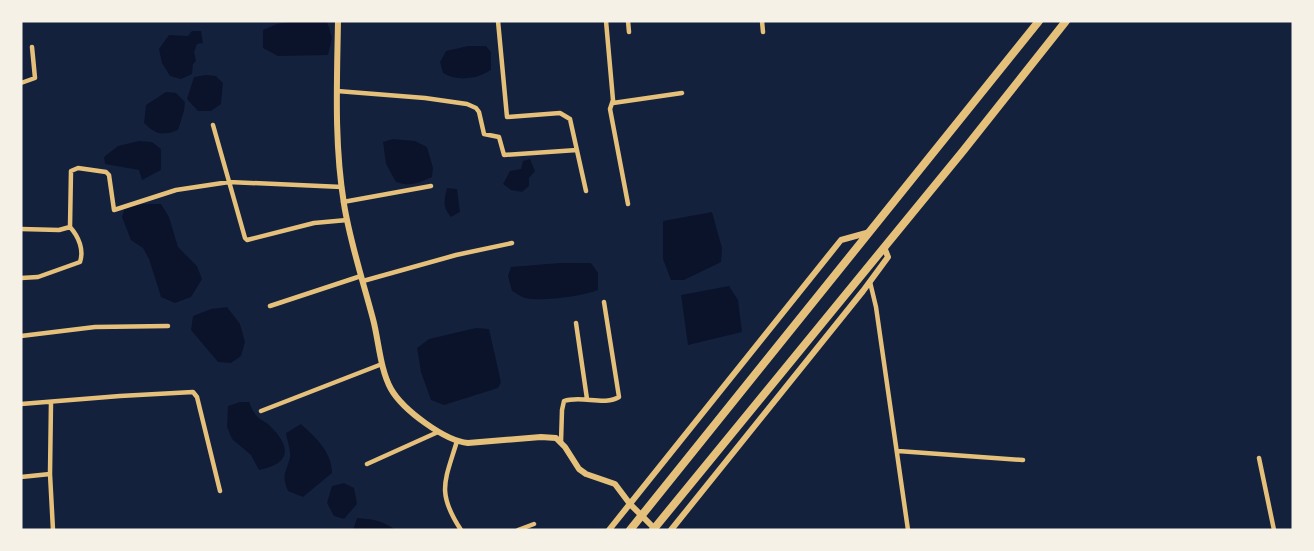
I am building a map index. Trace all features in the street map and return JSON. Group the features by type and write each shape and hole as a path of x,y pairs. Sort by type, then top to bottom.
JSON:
{"highway":[{"path":"654,530 1066,21"},
{"path":"631,528 1037,22"}],"street":[{"path":"338,21 336,129 346,220 377,336 382,364 387,381 396,397 438,432 457,441 554,438 561,442 579,469 586,474 615,484 654,530"},
{"path":"498,21 507,117 564,114 570,119 586,191"},
{"path":"606,21 613,103 610,109 628,204"},
{"path":"628,21 629,32"},
{"path":"762,21 763,32"},
{"path":"21,83 35,78 32,47"},
{"path":"337,91 425,98 472,106 479,112 482,131 486,135 499,137 504,155 577,150"},
{"path":"613,103 682,93"},
{"path":"213,125 247,240 314,223 346,220"},
{"path":"21,278 38,277 80,262 82,258 80,240 70,227 69,193 71,171 74,169 106,172 109,175 114,210 176,190 229,182 342,187"},
{"path":"344,202 431,186"},
{"path":"21,229 58,230 70,227"},
{"path":"609,530 841,240 870,232"},
{"path":"270,306 362,279 512,243"},
{"path":"671,530 870,282 888,256 884,247"},
{"path":"870,282 876,307 908,530"},
{"path":"561,442 563,403 568,400 612,400 619,397 604,302"},
{"path":"576,324 587,399"},
{"path":"21,336 95,327 168,326"},
{"path":"261,411 382,364"},
{"path":"21,404 193,392 220,491"},
{"path":"51,402 50,474 53,530"},
{"path":"367,464 438,432"},
{"path":"457,441 444,493 447,504 461,530"},
{"path":"898,451 1023,459"},
{"path":"1259,458 1274,530"},
{"path":"21,477 50,474"},
{"path":"518,530 534,524"}],"water":[{"path":"296,21 327,21 332,38 328,55 278,56 263,48 263,30 277,24"},
{"path":"192,31 201,31 203,43 197,44 194,52 196,61 193,64 192,74 181,79 170,76 162,63 159,49 169,35 188,36"},
{"path":"468,46 486,46 491,52 491,70 480,76 467,78 455,78 443,73 440,62 446,51"},
{"path":"216,76 223,83 221,104 211,111 198,111 187,99 194,77"},
{"path":"166,92 176,93 185,102 184,111 178,130 160,133 144,123 146,105"},
{"path":"393,139 415,141 427,147 433,168 432,177 414,184 396,182 386,164 383,142"},
{"path":"139,141 152,142 161,149 161,170 142,180 139,170 105,164 104,157 118,146"},
{"path":"530,159 535,171 529,178 529,186 522,192 511,190 503,184 510,171 521,169 523,161"},
{"path":"447,188 457,189 460,212 451,217 446,210 445,203"},
{"path":"161,204 169,217 178,247 197,266 202,279 191,297 175,303 161,297 149,259 143,248 131,240 122,217 125,207"},
{"path":"712,212 722,248 721,262 684,280 671,280 663,259 663,221"},
{"path":"591,263 598,273 598,290 551,299 525,298 512,291 508,276 511,267"},
{"path":"729,286 738,300 742,332 688,345 681,295"},
{"path":"227,307 240,324 245,342 241,356 231,363 218,362 191,330 193,316 211,309"},
{"path":"476,328 489,329 501,382 498,388 444,405 431,400 421,372 417,348 429,339"},
{"path":"249,402 257,416 268,424 281,439 285,453 278,463 259,470 251,455 232,439 227,427 228,406"},
{"path":"301,424 326,452 332,473 303,497 288,491 285,477 290,457 286,433"},
{"path":"344,483 354,488 357,504 344,519 334,516 327,503 332,486"},
{"path":"357,518 378,521 396,530 353,530"}]}
